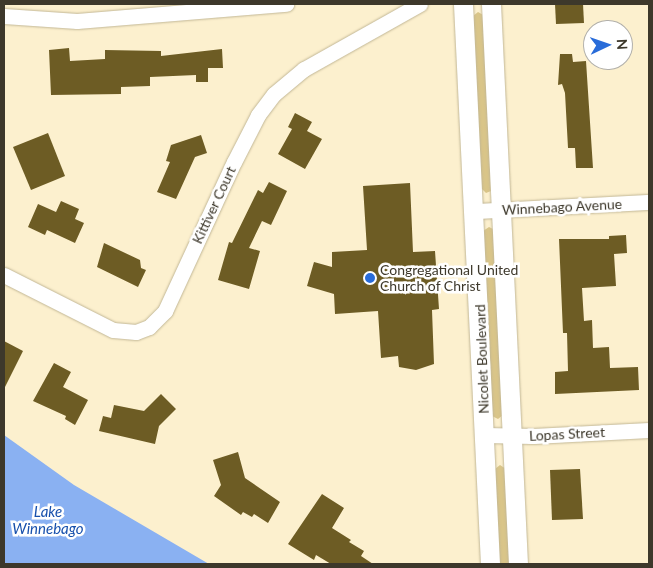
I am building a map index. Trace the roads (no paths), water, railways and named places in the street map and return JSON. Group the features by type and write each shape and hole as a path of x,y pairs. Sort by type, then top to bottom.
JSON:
{"street":[{"path":"4,16 77,21 286,4"},
{"name":"Kittiver Court","path":"4,276 113,330 136,332 149,327 166,311 234,162 258,115 274,94 304,69 420,4"},
{"name":"Nicolet Boulevard","path":"463,4 476,211 490,564"},
{"name":"Nicolet Boulevard","path":"491,4 518,564"},
{"name":"Winnebago Avenue","path":"476,211 649,202"},
{"name":"Lopas Street","path":"485,435 513,436 649,430"}],"water":[{"name":"Lake Winnebago","path":"4,435 74,485 209,564 4,564"}],"place":[{"name":"Congregational United Church of Christ","path":"370,278"}]}
